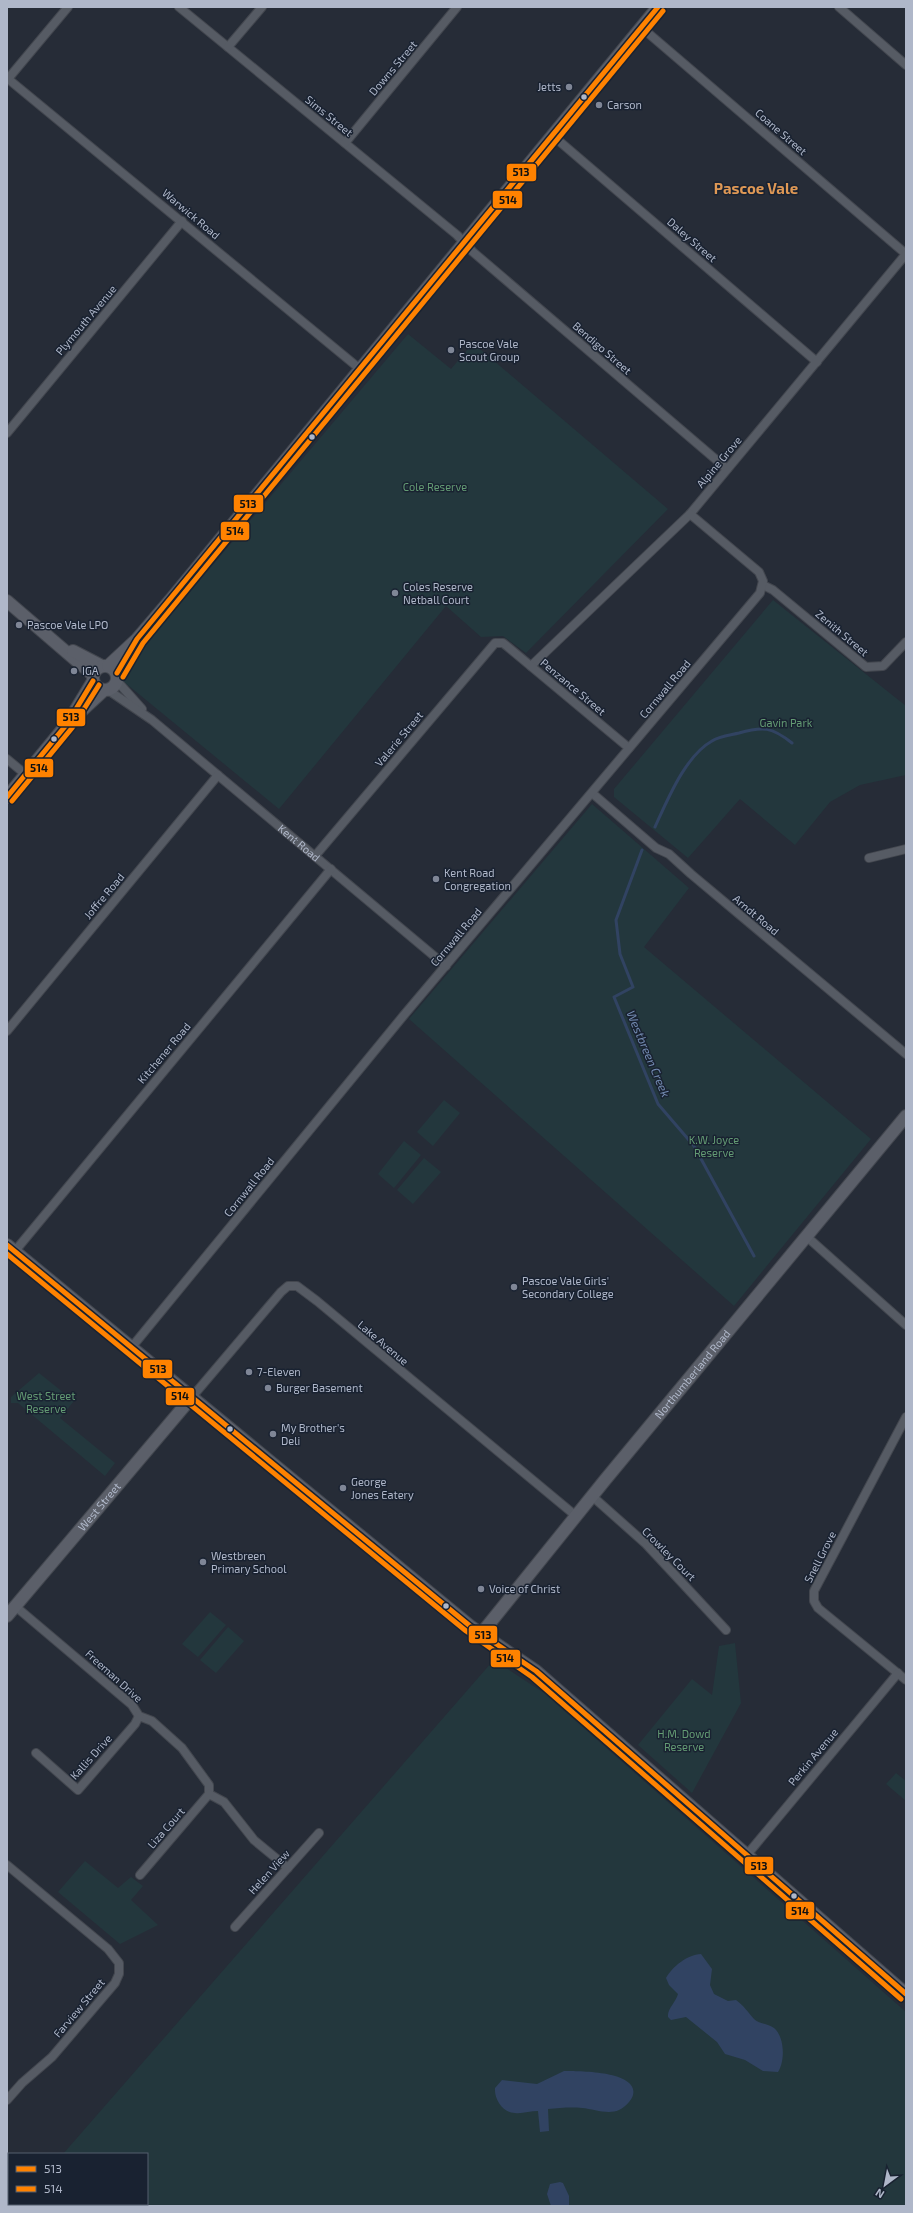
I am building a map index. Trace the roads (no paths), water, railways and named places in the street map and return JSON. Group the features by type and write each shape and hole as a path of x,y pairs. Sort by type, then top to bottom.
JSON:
{"main road":[{"path":"7,797 67,724 109,678 136,639 658,7"},
{"name":"Kent Road","path":"7,601 54,641 93,678 97,687 109,678 54,641"},
{"path":"67,724 93,678 96,669 109,678"},
{"name":"Northumberland Road","path":"481,1634 592,1496 906,1116"},
{"path":"11,1248 481,1634 536,1671 746,1856 906,1994"},
{"name":"West Street","path":"7,1616 192,1398"}],"street":[{"path":"7,79 68,7"},
{"name":"Sims Street","path":"179,7 464,243"},
{"path":"228,48 262,7"},
{"name":"Downs Street","path":"345,143 457,7"},
{"path":"839,7 906,65"},
{"name":"Coane Street","path":"642,27 906,254"},
{"name":"Warwick Road","path":"7,79 360,369"},
{"name":"Daley Street","path":"552,135 817,362"},
{"name":"Plymouth Avenue","path":"7,433 182,222"},
{"name":"Bendigo Street","path":"464,243 727,470"},
{"name":"Alpine Grove","path":"531,666 690,514 906,254"},
{"path":"690,514 753,566 762,577 763,585"},
{"name":"Zenith Street","path":"763,585 773,590 866,667 883,666 906,642"},
{"name":"Cornwall Road","path":"131,1348 446,966 756,597 763,585"},
{"name":"Valerie Street","path":"315,856 488,650 495,643 503,643"},
{"name":"Penzance Street","path":"503,643 629,748"},
{"name":"Kent Road","path":"109,678 152,720 446,966"},
{"name":"Kent Road","path":"109,678 152,720"},
{"path":"7,759 25,774"},
{"name":"Joffre Road","path":"7,1031 218,776"},
{"name":"Arndt Road","path":"592,792 656,848 674,858 691,874 906,1054"},
{"path":"869,858 906,849"},
{"name":"Kitchener Road","path":"11,1248 331,869"},
{"path":"806,1236 906,1325"},
{"name":"Lake Avenue","path":"192,1398 281,1292 288,1286 297,1286 576,1516"},
{"name":"Snell Grove","path":"905,1422 814,1591 813,1599 818,1608 906,1680"},
{"name":"Crowley Court","path":"592,1496 646,1544 726,1630"},
{"name":"Freeman Drive","path":"15,1606 132,1705 139,1716 152,1721 177,1743 209,1785 209,1794"},
{"name":"Perkin Avenue","path":"746,1856 898,1673"},
{"name":"Kallis Drive","path":"36,1753 78,1790 135,1724 139,1716"},
{"path":"209,1794 224,1802 254,1840 288,1868"},
{"name":"Liza Court","path":"140,1875 209,1794"},
{"name":"Helen View","path":"235,1926 319,1833"},
{"name":"Farview Street","path":"7,1865 108,1949 116,1957 119,1968 115,1982 75,2030 52,2057 22,2083 7,2100"}],"water":[{"path":"701,1954 712,1969 710,1985 714,1994 728,2001 736,2000 756,2021 771,2026 778,2032 782,2043 783,2056 778,2072 763,2071 745,2060 725,2054 717,2042 686,2017 671,2020 668,2017 669,2011 678,1994 669,1985 666,1978 672,1969 681,1962 691,1956"},
{"path":"564,2071 594,2072 618,2077 627,2081 632,2087 633,2095 623,2108 610,2112 578,2108 548,2109 549,2131 540,2132 538,2111 520,2113 507,2111 500,2105 496,2097 495,2088 502,2080 537,2084"},
{"path":"560,2182 563,2183 569,2196 569,2206 551,2206 547,2194 550,2184"}],"waterway":[{"name":"Westbreen Creek","path":"655,827 671,792 685,768 693,757 712,741 725,736 755,729 767,729 779,734 792,743"},
{"name":"Westbreen Creek","path":"642,850 616,920 620,954 633,987 614,997 658,1104 694,1146 754,1256"}],"place":[{"name":"Jetts","path":"569,87"},
{"name":"Carson","path":"599,105"},
{"name":"Pascoe Vale Scout Group","path":"451,350"},
{"name":"Coles Reserve Netball Court","path":"395,593"},
{"name":"Pascoe Vale LPO","path":"19,625"},
{"name":"IGA","path":"74,671"},
{"name":"Kent Road Congregation","path":"436,879"},
{"name":"Pascoe Vale Girls' Secondary College","path":"514,1287"},
{"name":"7-Eleven","path":"249,1372"},
{"name":"Burger Basement","path":"268,1388"},
{"name":"My Brother's Deli","path":"273,1434"},
{"name":"George Jones Eatery","path":"343,1488"},
{"name":"Westbreen Primary School","path":"203,1562"},
{"name":"Voice of Christ","path":"481,1589"}],"district":[{"name":"Pascoe Vale","path":"756,189"}],"park label":[{"name":"Cole Reserve","path":"435,487"},
{"name":"Gavin Park","path":"786,723"},
{"name":"K.W. Joyce Reserve","path":"714,1146"},
{"name":"West Street Reserve","path":"46,1402"},
{"name":"H.M. Dowd Reserve","path":"684,1740"}]}
